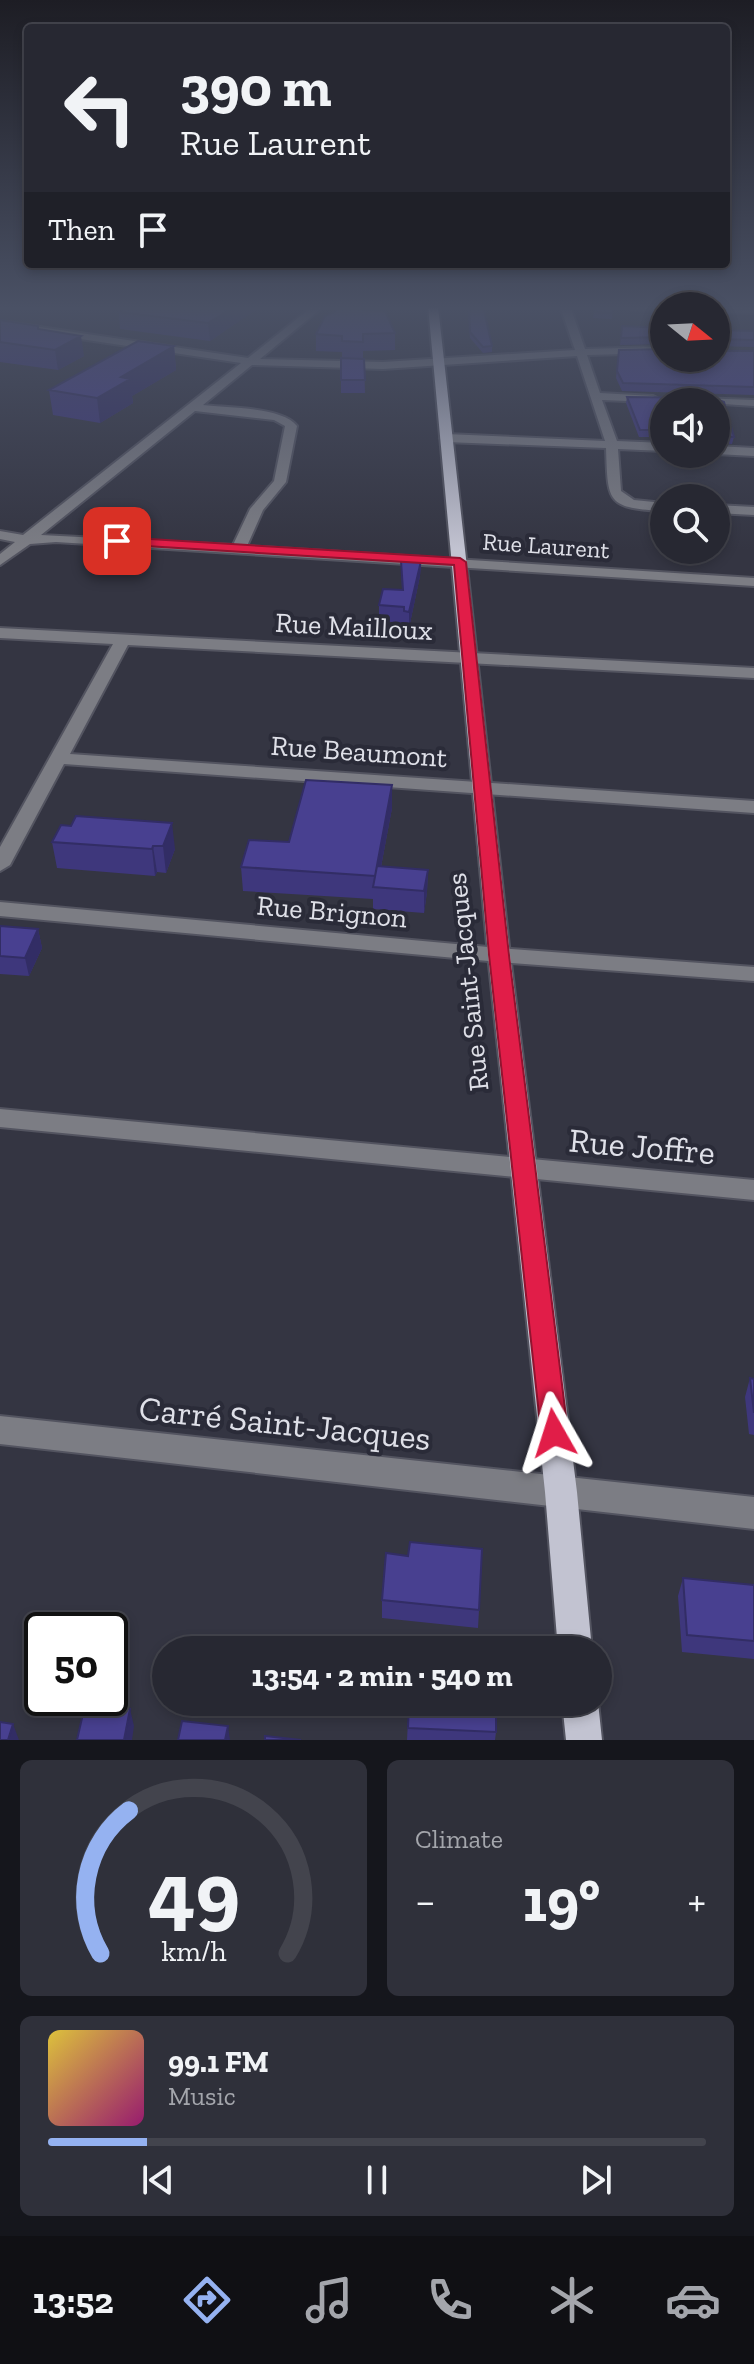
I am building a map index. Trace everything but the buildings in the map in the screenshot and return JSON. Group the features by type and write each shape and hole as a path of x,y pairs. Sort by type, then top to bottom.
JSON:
{"main road":[{"name":"Rue Saint-Jacques","path":"441,387 471,657 499,955 561,1492 574,1636"},
{"path":"581,1716 584,1740"}],"street":[{"path":"0,561 218,387"},
{"path":"594,387 612,445 614,492 632,504 650,506"},
{"path":"597,396 650,399"},
{"path":"730,402 754,403"},
{"path":"193,407 274,417 286,420 291,426 280,482 257,509 239,548"},
{"path":"446,438 650,446"},
{"path":"730,451 754,452"},
{"path":"730,510 754,511"},
{"name":"Rue Laurent","path":"0,535 25,540 56,538 239,548 754,582"},
{"name":"Rue Mailloux","path":"0,633 754,673"},
{"path":"0,865 122,641"},
{"name":"Rue Beaumont","path":"56,758 754,807"},
{"name":"Rue Brignon","path":"0,909 499,955 754,974"},
{"path":"0,1118 524,1169"},
{"name":"Rue Joffre","path":"524,1169 754,1190"},
{"name":"Carré Saint-Jacques","path":"0,1430 754,1513"}],"route":[{"path":"117,541 460,562 499,955 554,1433"}]}
